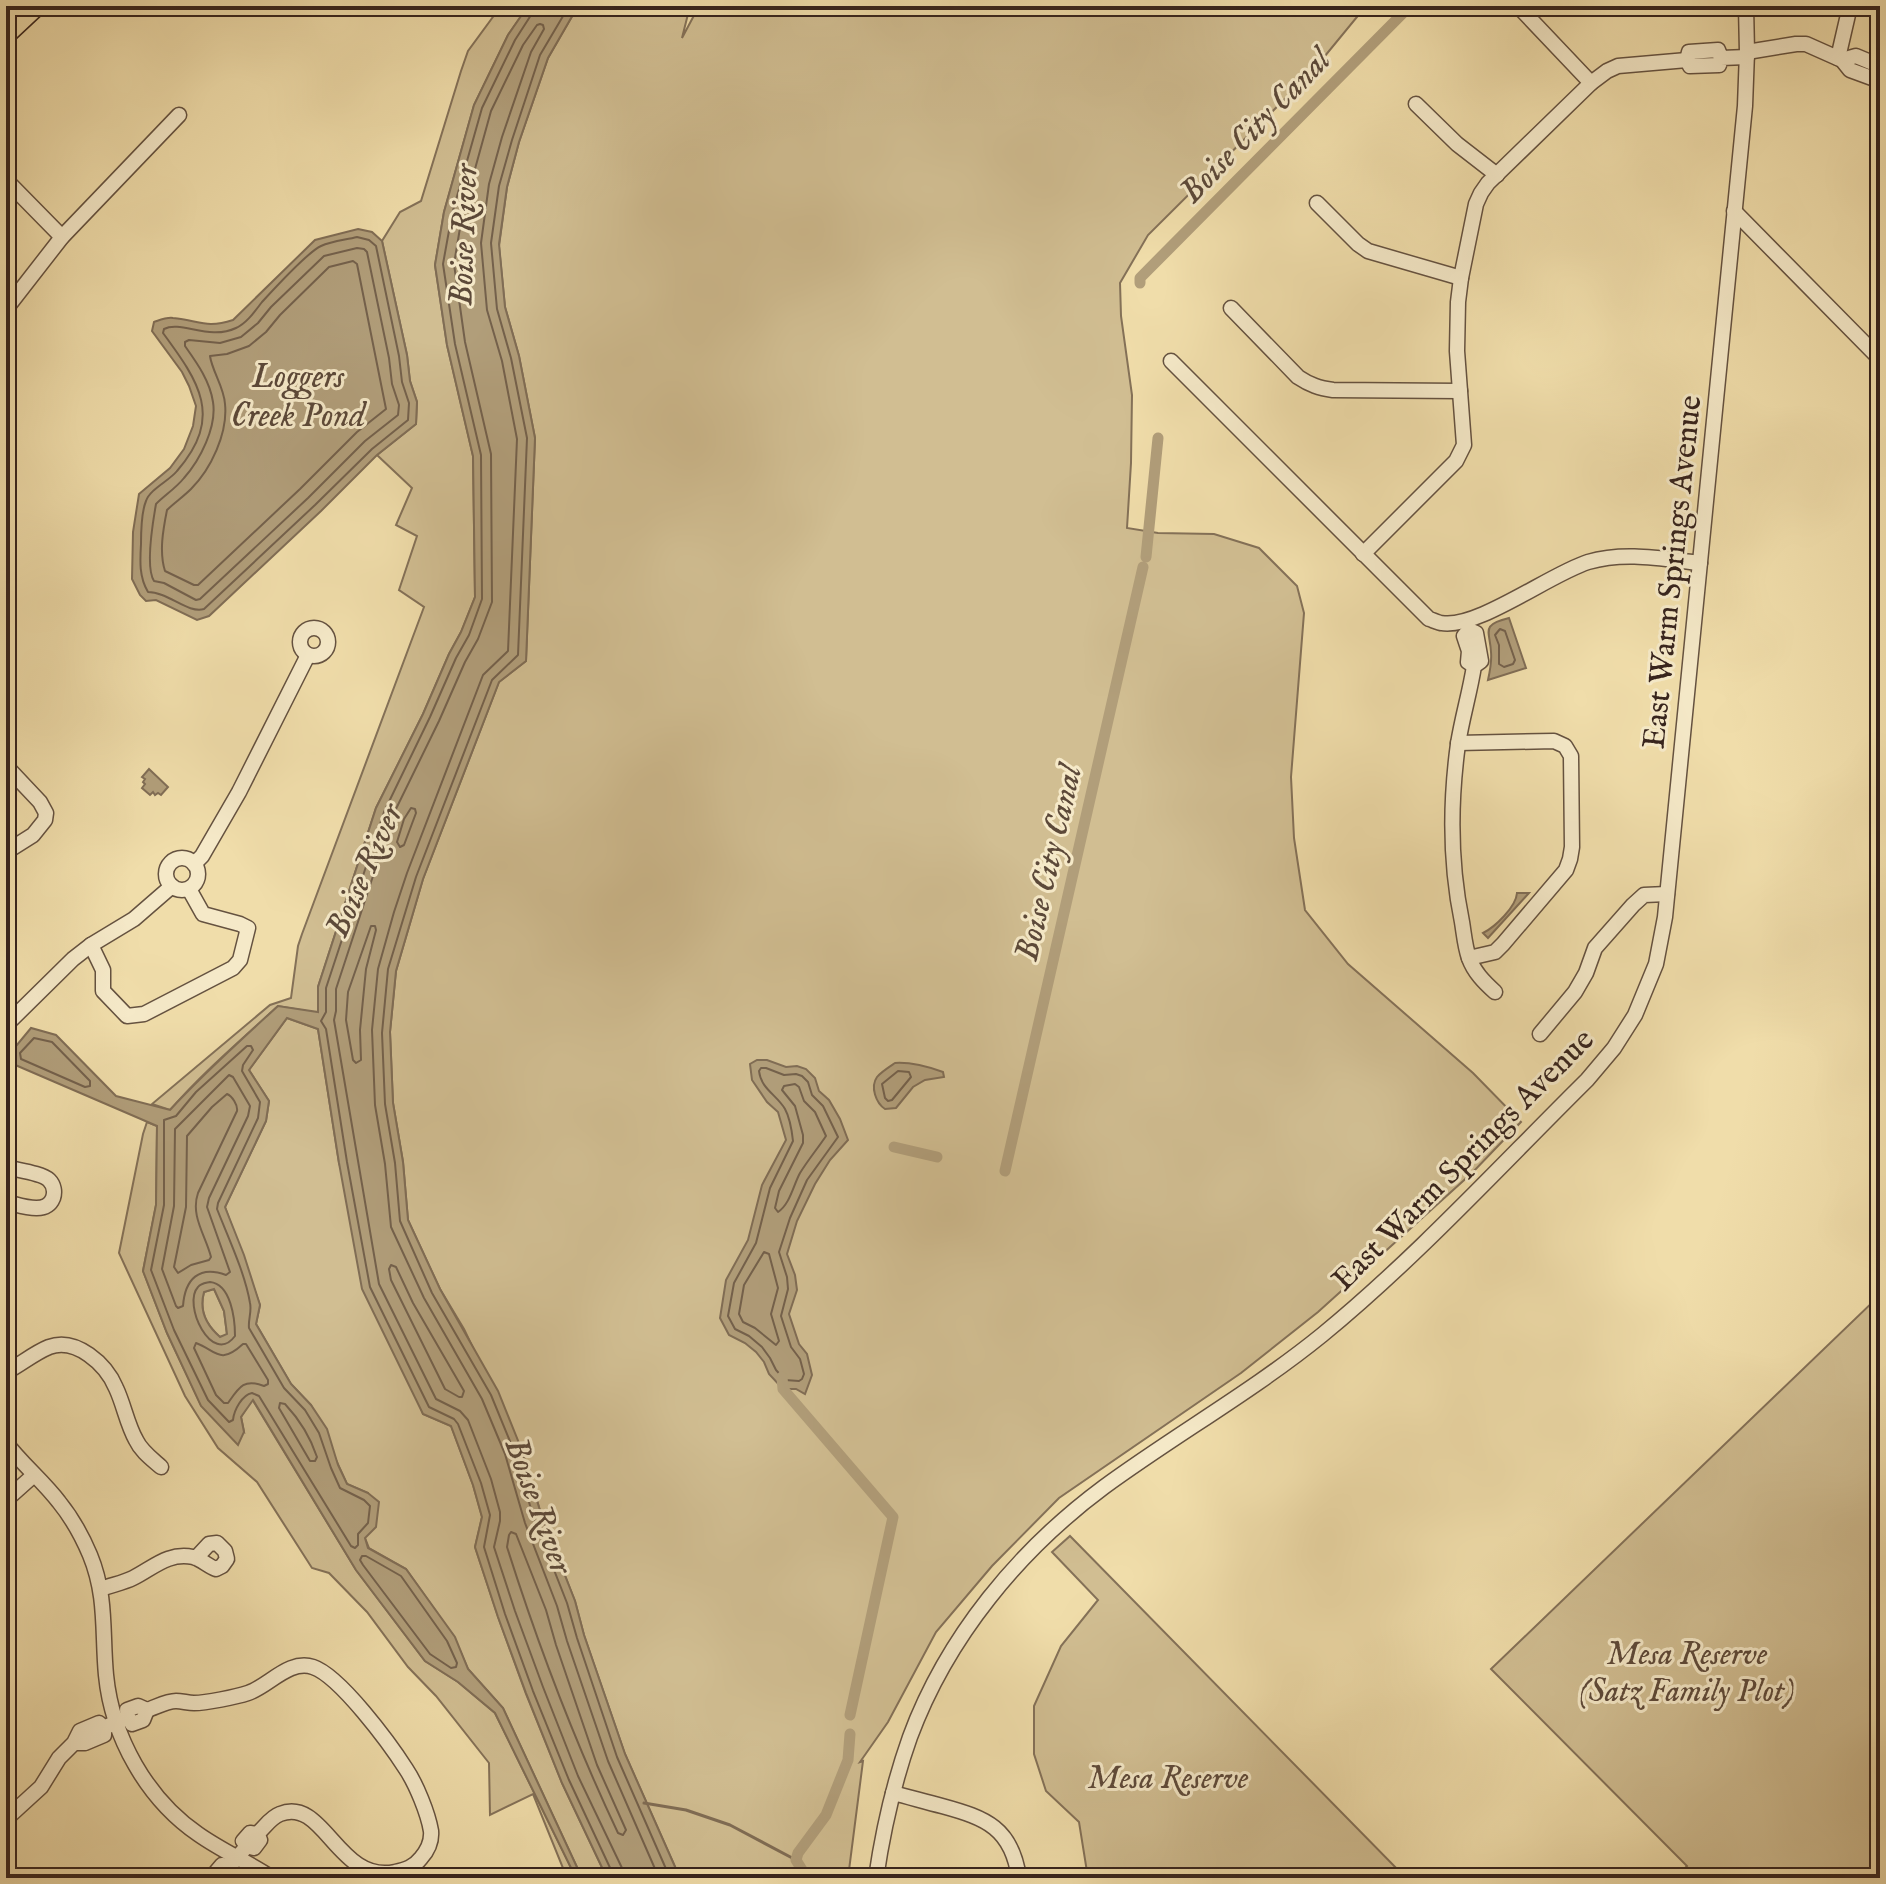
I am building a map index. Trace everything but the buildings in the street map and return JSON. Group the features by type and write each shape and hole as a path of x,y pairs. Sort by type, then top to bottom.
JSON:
{"main road":[{"path":"6,35 37,6"}],"street":[{"path":"1518,6 1591,83"},
{"name":"East Warm Springs Avenue","path":"876,1878 893,1793 911,1737 942,1671 965,1632 1002,1582 1027,1554 1104,1487 1288,1361 1348,1313 1398,1268 1598,1067 1635,1015 1656,964 1665,917 1745,106 1746,6"},
{"path":"1840,59 1850,6"},
{"path":"1363,554 1461,454 1464,445 1457,327 1461,278 1481,193 1591,83 1618,66 1687,60 1689,52 1718,50 1721,58 1796,44 1806,44 1840,59 1850,70 1880,81"},
{"path":"1840,59 1856,56 1880,66"},
{"path":"1416,104 1457,144 1497,175"},
{"path":"6,309 62,237 179,115"},
{"path":"6,180 62,237"},
{"path":"1317,203 1368,251 1461,278"},
{"path":"1734,211 1880,359"},
{"path":"1231,308 1298,377 1320,388 1460,391"},
{"path":"1171,361 1429,619 1468,625 1476,633 1481,661 1474,666 1458,743 1452,833 1459,909 1469,958 1475,971 1495,992"},
{"path":"1468,625 1477,617 1573,568 1604,558 1642,557 1700,563"},
{"path":"194,864 202,856 239,792 308,655"},
{"path":"1458,743 1554,741 1565,746 1571,756 1572,847 1566,870 1495,952 1469,958"},
{"path":"6,766 40,802 46,813 45,820 33,835 6,852"},
{"path":"188,859 194,864 198,871 197,882 189,889 179,890 172,886 166,876 172,862 188,859"},
{"path":"8,1019 91,945 134,919 172,886"},
{"path":"91,945 103,970 103,991 127,1016 144,1014 233,968 240,960 248,928 203,914 189,889"},
{"path":"1540,1034 1575,992 1595,948 1633,905 1650,893 1667,894"},
{"path":"6,1167 45,1177 54,1190 52,1201 44,1208 6,1202"},
{"path":"6,1372 49,1347 65,1344 78,1348 91,1357 116,1386 128,1425 138,1444 161,1467"},
{"path":"6,1443 58,1500 90,1555 101,1589 108,1699 131,1756 148,1785 172,1813 235,1862 272,1878"},
{"path":"6,1500 34,1475"},
{"path":"101,1589 132,1579 161,1560 171,1557 196,1558"},
{"path":"6,1819 41,1787 59,1758 74,1743 85,1743 104,1735 116,1723 132,1724 143,1720 147,1710 174,1701 194,1703 249,1692 300,1666 312,1666 331,1676 408,1771 431,1831 429,1848 408,1869 385,1874 361,1868 305,1814 288,1812 277,1815 257,1834 260,1840 254,1848 235,1862 222,1865 211,1878"},
{"path":"893,1793 974,1815 993,1826 1008,1842 1017,1861 1019,1878"}],"green space":[{"path":"501,6 528,6 508,35 474,105 444,212 435,265 447,345 473,456 475,597 423,714 376,808 318,987 318,1013 278,1006 209,1069 170,1110 152,1104 270,1005 291,998 302,934 424,607 399,590 417,536 396,525 412,488 377,455 416,424 417,402 382,241 400,212 421,201 468,51"},
{"path":"578,6 690,6 682,38 699,6 1366,6 1311,73 1148,235 1120,283 1121,316 1132,395 1127,528 1158,533 1214,534 1259,548 1297,586 1304,613 1291,777 1294,838 1305,910 1348,964 1473,1073 1521,1122 1472,1173 1318,1312 1241,1373 1059,1498 992,1566 936,1632 888,1722 860,1762 863,1761 848,1878 680,1878 625,1754 521,1448 408,1220 403,1162 393,1103 390,1032 396,971 423,879 499,682 526,661 535,438 519,356 505,307 499,246 507,187 519,142 548,58"},
{"path":"287,1018 318,1029 339,1163 423,1414 451,1426 482,1517 475,1547 498,1617 562,1783 607,1878 582,1878 503,1708 468,1669 454,1637 406,1569 369,1548 365,1538 368,1493 347,1484 311,1405 291,1384 256,1324 260,1305 225,1207 266,1121 269,1101 249,1070"},
{"path":"147,1122 157,1126 156,1205 143,1271 167,1333 201,1405 244,1432 241,1417 252,1399 356,1570 425,1661 458,1682 495,1713 576,1878 567,1878 533,1794 490,1815 489,1763 436,1696 408,1667 367,1612 329,1573 312,1568 257,1482 218,1448 185,1396 119,1253"},
{"path":"214,1289 224,1311 227,1335 220,1337 207,1322 202,1305 204,1292"},
{"name":"Mesa Reserve (Satz Family Plot)","path":"1880,1295 1880,1878 1676,1878 1687,1866 1491,1669"},
{"name":"Mesa Reserve","path":"1070,1536 1406,1878 1088,1878 1079,1822 1046,1791 1034,1754 1034,1706 1061,1646 1098,1600 1052,1552"}],"water":[{"name":"Boise River","path":"528,6 578,6 548,58 519,142 507,187 499,244 505,307 519,356 535,438 526,661 499,682 423,879 396,971 390,1032 393,1103 403,1162 408,1220 440,1289 498,1391 575,1601 625,1754 680,1878 607,1878 562,1783 526,1693 475,1547 482,1517 451,1426 423,1414 362,1289 318,1029 287,1018 249,1070 269,1101 266,1121 225,1207 260,1305 256,1324 291,1384 311,1405 327,1429 347,1484 368,1493 379,1502 376,1527 365,1538 368,1548 406,1569 455,1637 468,1669 503,1708 582,1878 576,1878 495,1713 458,1682 425,1661 356,1570 253,1400 241,1417 244,1432 238,1445 201,1406 167,1333 143,1271 156,1205 157,1126 6,1061 31,1028 56,1035 116,1096 170,1110 278,1006 318,1012 318,987 376,808 423,714 475,597 473,456 447,345 435,265 444,212 474,105 508,35","holes":["214,1289 224,1311 227,1334 220,1337 205,1317 202,1305 204,1292"]},
{"name":"Loggers Creek Pond","path":"358,229 372,232 382,241 417,402 416,424 377,455 209,616 197,620 156,600 146,601 132,579 133,532 139,494 170,468 184,449 193,426 196,406 182,372 152,331 154,322 171,318 209,324 233,320 315,240"},
{"path":"1509,618 1526,668 1488,680 1490,626"},
{"path":"149,769 168,787 161,795 153,792 150,795 142,788 145,779 142,777"},
{"path":"1517,893 1529,893 1488,938 1483,933 1504,916"},
{"path":"757,1060 806,1069 815,1078 819,1091 829,1100 848,1140 830,1160 815,1184 797,1221 787,1254 797,1290 789,1314 799,1344 807,1354 812,1375 805,1394 796,1389 783,1389 769,1374 756,1352 729,1335 720,1318 726,1280 748,1240 762,1185 786,1140 778,1112 752,1080 750,1064"},
{"path":"895,1063 932,1068 943,1072 944,1077 925,1080 913,1087 896,1108 885,1109 879,1103 874,1085 877,1077"}],"waterway":[{"name":"Boise City Canal","path":"1140,283 1140,278 1410,6"},
{"name":"Boise City Canal","path":"1146,557 1158,438"},
{"name":"Boise City Canal","path":"1005,1171 1143,567"},
{"name":"Boise City Canal","path":"894,1147 937,1157"},
{"name":"Boise City Canal","path":"782,1377 783,1389 893,1517 850,1715"},
{"name":"Boise City Canal","path":"807,1878 796,1860 798,1853 826,1815 848,1760 850,1734"},
{"path":"644,1803 686,1810 730,1825 796,1860"}]}
